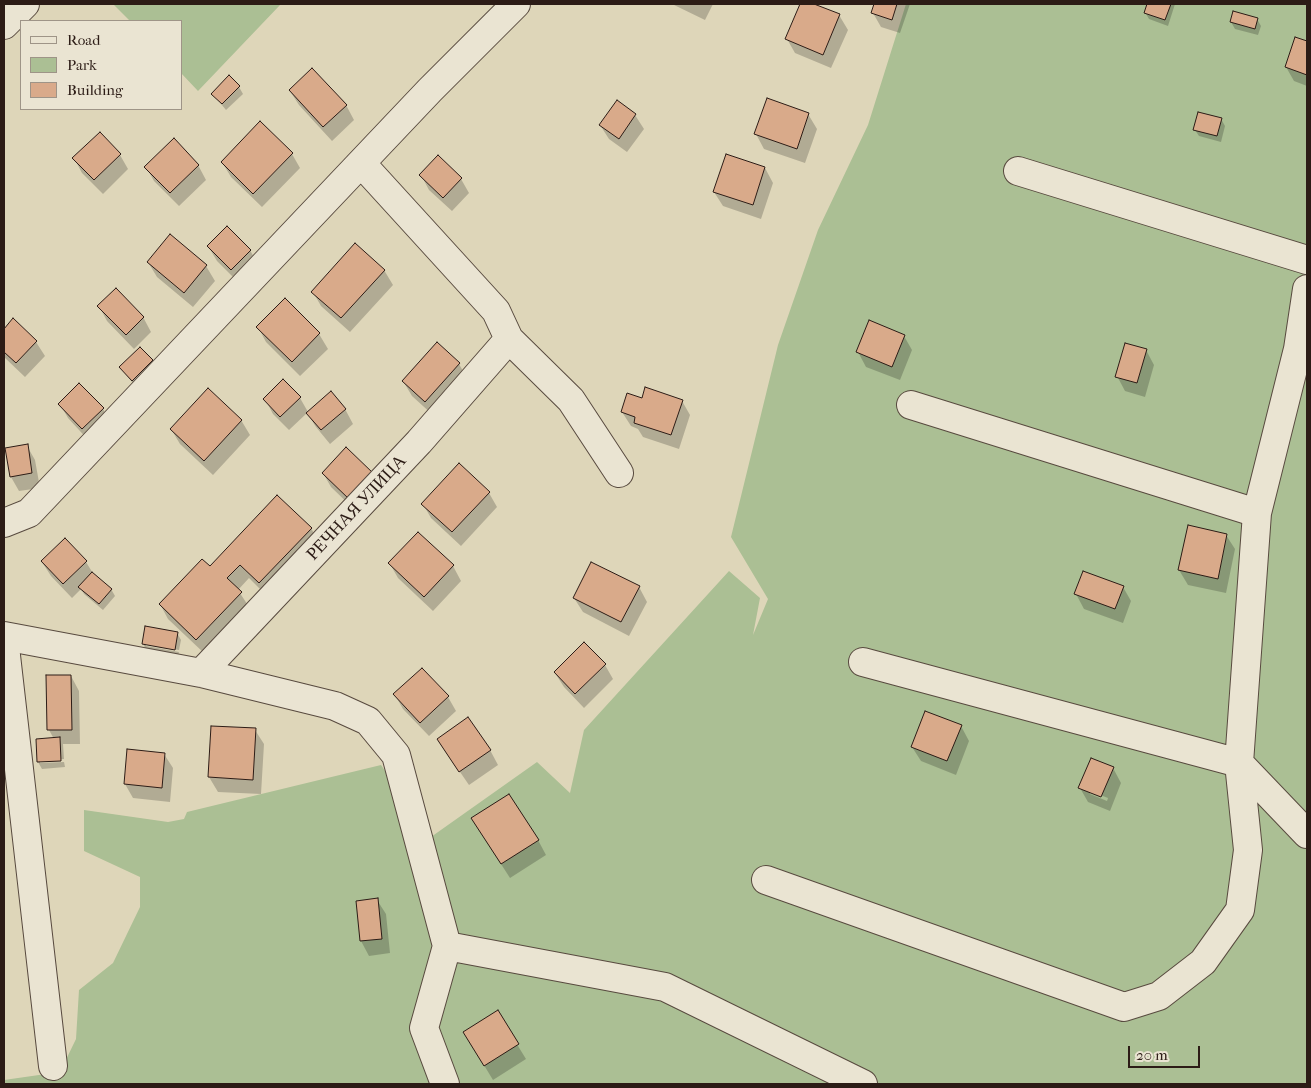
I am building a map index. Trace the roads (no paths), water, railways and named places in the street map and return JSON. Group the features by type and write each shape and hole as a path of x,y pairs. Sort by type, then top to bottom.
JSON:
{"street":[{"path":"4,25 25,4"},
{"path":"4,523 29,512 361,162 516,4"},
{"path":"361,162 496,312 509,339 571,400 619,473"},
{"path":"1018,171 1307,260"},
{"path":"766,880 1124,1007 1159,996 1203,962 1240,910 1248,850 1239,763 1257,513 1303,355 1307,289"},
{"name":"РЕЧНАЯ УЛИЦА","path":"200,672 419,442 509,339"},
{"path":"911,405 1257,513"},
{"path":"53,1066 4,637 200,672 335,706 368,722 396,755 447,946 424,1028 445,1084"},
{"path":"863,662 1239,763 1307,834"},
{"path":"447,946 665,987 863,1084"}]}
